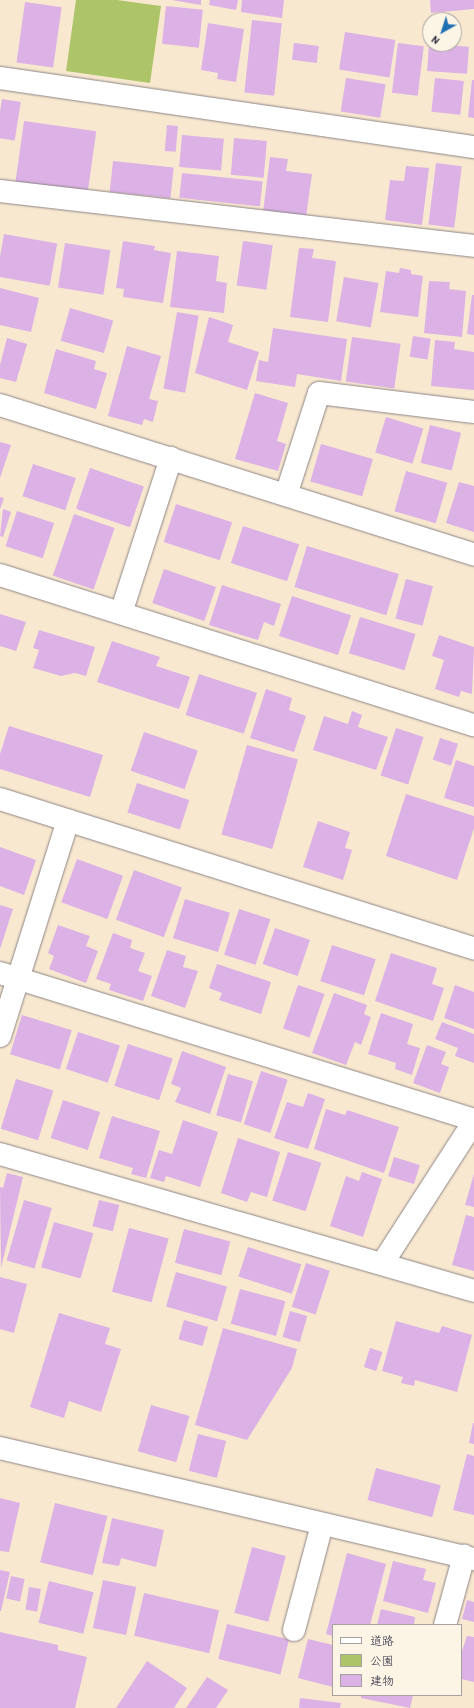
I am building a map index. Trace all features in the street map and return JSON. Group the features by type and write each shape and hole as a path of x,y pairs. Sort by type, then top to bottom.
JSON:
{"street":[{"path":"0,78 474,147"},
{"path":"0,191 474,246"},
{"path":"286,495 319,394 474,412"},
{"path":"0,405 474,554"},
{"path":"121,613 171,458"},
{"path":"0,575 474,725"},
{"path":"0,799 474,948"},
{"path":"0,1036 9,975 68,820"},
{"path":"9,975 474,1120 382,1264"},
{"path":"0,1154 474,1291"},
{"path":"0,1448 322,1525 469,1557 445,1624"},
{"path":"294,1630 322,1525"}],"green space":[{"path":"76,0 117,0 161,6 150,83 66,71"}],"building":[{"path":"172,0 201,0 201,5"},
{"path":"210,0 238,0 236,10 209,5"},
{"path":"242,0 284,0 282,18 241,12"},
{"path":"430,0 474,0 474,9 431,12"},
{"path":"25,2 62,7 53,68 17,62"},
{"path":"166,6 203,10 199,48 162,44"},
{"path":"252,20 282,23 274,96 244,93"},
{"path":"208,23 244,29 236,82 217,79 218,73 201,70"},
{"path":"345,32 395,40 389,78 339,70"},
{"path":"294,43 319,46 317,63 292,60"},
{"path":"398,43 422,46 423,52 418,96 392,93"},
{"path":"462,46 469,47 467,74 427,71 428,52 462,52"},
{"path":"346,78 386,84 380,118 341,112"},
{"path":"435,78 464,81 460,115 431,112"},
{"path":"472,80 474,80 474,118 468,117"},
{"path":"2,99 21,102 15,140 0,138 0,112"},
{"path":"24,121 96,131 88,193 15,182"},
{"path":"167,125 178,126 176,152 165,151"},
{"path":"182,135 224,139 221,171 179,167"},
{"path":"234,138 267,141 264,178 231,175"},
{"path":"270,157 288,159 286,171 312,174 306,217 263,212"},
{"path":"113,161 174,167 170,198 110,192"},
{"path":"436,163 462,166 454,228 428,225"},
{"path":"406,166 429,168 422,225 385,220 390,180 404,181"},
{"path":"182,173 263,181 260,206 179,198"},
{"path":"4,234 57,243 50,286 0,277 0,257"},
{"path":"123,241 155,246 154,250 171,253 163,303 123,297 124,289 116,288"},
{"path":"243,241 273,245 266,290 237,286"},
{"path":"65,243 110,250 103,295 58,287"},
{"path":"299,248 314,249 312,258 336,261 328,322 290,317"},
{"path":"177,251 219,256 216,281 227,283 224,313 170,307"},
{"path":"400,268 411,270 411,274 423,276 418,317 380,312 386,271 399,273"},
{"path":"344,277 378,283 371,327 336,321"},
{"path":"429,281 450,282 449,289 466,291 462,337 424,333"},
{"path":"0,288 39,298 31,332 0,325"},
{"path":"472,295 474,295 474,335 467,334"},
{"path":"70,308 113,320 104,353 61,341"},
{"path":"177,312 199,316 185,393 163,389"},
{"path":"209,317 233,325 228,342 259,352 247,390 195,373"},
{"path":"273,328 347,339 341,381 297,374 295,387 256,381 259,360 268,362"},
{"path":"413,336 431,339 427,360 410,357"},
{"path":"352,337 401,344 394,388 346,382"},
{"path":"7,338 27,344 16,382 0,378 0,365"},
{"path":"435,340 455,342 454,349 474,352 474,390 431,386"},
{"path":"127,346 161,356 149,399 158,401 153,422 144,419 142,425 108,416"},
{"path":"56,349 96,361 94,369 107,373 96,409 44,393"},
{"path":"255,393 288,403 277,441 286,444 278,471 235,459"},
{"path":"386,417 423,428 412,464 375,452"},
{"path":"430,425 461,433 452,471 421,463"},
{"path":"0,442 11,445 0,478"},
{"path":"321,444 373,459 362,496 310,481"},
{"path":"33,464 76,478 65,510 22,496"},
{"path":"90,468 144,487 130,527 76,509"},
{"path":"406,471 447,483 436,523 394,511"},
{"path":"459,482 474,486 474,532 446,523"},
{"path":"0,497 4,498 0,509"},
{"path":"176,504 232,522 220,560 164,542"},
{"path":"3,509 11,512 3,537 0,536"},
{"path":"17,511 54,523 43,558 6,546"},
{"path":"74,514 115,528 93,589 53,575"},
{"path":"243,526 299,544 287,581 231,563"},
{"path":"307,546 399,574 386,615 294,587"},
{"path":"164,569 216,587 204,621 152,603"},
{"path":"406,579 433,586 422,626 395,619"},
{"path":"222,585 281,604 274,626 264,622 258,640 209,625"},
{"path":"292,596 351,615 338,655 279,636"},
{"path":"0,614 26,622 16,651 0,646"},
{"path":"360,617 415,634 404,670 349,653"},
{"path":"39,630 95,647 86,676 75,673 61,676 33,668 39,650 33,648"},
{"path":"439,635 474,647 472,694 461,691 459,697 435,689 444,660 432,656"},
{"path":"112,641 160,657 156,666 190,677 179,709 97,682"},
{"path":"199,674 257,693 244,734 186,715"},
{"path":"266,689 292,698 289,710 306,716 294,752 250,738"},
{"path":"352,711 362,715 358,727 388,737 376,770 313,750 324,716 348,724"},
{"path":"9,726 103,755 90,797 0,769 0,754"},
{"path":"396,728 424,737 408,785 381,776"},
{"path":"144,732 198,751 185,789 131,771"},
{"path":"440,738 458,744 451,766 433,760"},
{"path":"247,745 298,760 272,849 221,834"},
{"path":"456,760 474,766 474,807 444,798"},
{"path":"137,783 189,800 180,829 127,812"},
{"path":"406,794 474,816 474,828 457,880 386,856"},
{"path":"318,821 350,832 345,848 352,850 343,880 303,867"},
{"path":"0,847 36,860 24,895 0,886"},
{"path":"77,859 123,876 107,919 61,902"},
{"path":"134,870 182,887 164,937 116,920"},
{"path":"185,899 230,913 218,952 173,938"},
{"path":"0,905 13,909 0,949"},
{"path":"239,909 270,919 256,965 224,955"},
{"path":"58,925 90,936 86,946 98,951 86,983 49,969 54,956 48,953"},
{"path":"275,928 310,940 298,976 263,964"},
{"path":"113,933 132,940 130,948 145,953 138,971 152,976 143,1001 109,990 111,984 96,979"},
{"path":"332,945 376,959 364,995 320,981"},
{"path":"167,950 186,956 183,967 198,971 185,1008 151,996"},
{"path":"391,953 437,968 432,984 444,988 433,1021 375,1001"},
{"path":"217,964 271,982 261,1014 219,1000 222,993 209,988"},
{"path":"298,985 324,994 309,1038 283,1028"},
{"path":"455,985 474,992 474,1029 444,1018"},
{"path":"334,993 367,1005 364,1014 371,1017 361,1045 355,1042 346,1065 312,1053"},
{"path":"381,1013 413,1024 407,1044 420,1048 412,1075 395,1069 396,1063 368,1054"},
{"path":"22,1015 72,1030 60,1069 10,1054"},
{"path":"442,1022 474,1034 474,1063 455,1056 458,1048 435,1039"},
{"path":"78,1032 120,1046 108,1083 66,1069"},
{"path":"128,1044 173,1059 159,1100 114,1086"},
{"path":"427,1045 446,1052 441,1064 449,1067 440,1093 413,1083"},
{"path":"182,1051 226,1067 210,1114 175,1102 181,1088 171,1084"},
{"path":"261,1071 288,1080 270,1133 244,1124"},
{"path":"228,1074 253,1081 241,1123 216,1115"},
{"path":"16,1079 53,1090 38,1140 1,1129"},
{"path":"308,1093 325,1099 308,1149 274,1138 287,1102 303,1107"},
{"path":"63,1100 100,1112 88,1150 51,1138"},
{"path":"326,1109 345,1115 347,1110 399,1127 384,1173 314,1149"},
{"path":"112,1116 160,1131 146,1178 131,1174 133,1168 99,1158"},
{"path":"183,1120 218,1132 200,1187 166,1176 164,1182 150,1178 159,1150 172,1154"},
{"path":"238,1138 280,1152 267,1197 251,1192 247,1202 221,1193"},
{"path":"288,1152 321,1163 306,1211 272,1201"},
{"path":"394,1157 420,1165 414,1184 388,1176"},
{"path":"362,1172 382,1179 363,1237 330,1226 346,1176 359,1181"},
{"path":"7,1173 23,1177 1,1268 0,1187 3,1188"},
{"path":"474,1174 474,1207 465,1205"},
{"path":"24,1200 52,1208 35,1269 7,1261"},
{"path":"99,1200 119,1205 113,1231 92,1226"},
{"path":"466,1215 474,1217 474,1271 452,1265"},
{"path":"54,1222 93,1233 80,1278 41,1267"},
{"path":"129,1228 169,1239 152,1302 112,1292"},
{"path":"184,1229 230,1241 221,1275 175,1263"},
{"path":"248,1247 301,1264 292,1294 238,1276"},
{"path":"306,1263 330,1271 316,1314 292,1307"},
{"path":"176,1272 227,1287 217,1321 166,1307"},
{"path":"0,1277 27,1284 14,1333 0,1329"},
{"path":"240,1289 285,1301 276,1336 231,1324"},
{"path":"290,1311 307,1316 300,1342 283,1337"},
{"path":"59,1313 110,1328 105,1344 121,1349 101,1412 69,1401 64,1418 30,1407"},
{"path":"184,1320 208,1327 203,1346 178,1339"},
{"path":"396,1321 439,1333 442,1326 472,1335 457,1392 415,1380 414,1386 401,1383 403,1377 382,1371"},
{"path":"223,1328 297,1349 292,1368 247,1440 195,1425"},
{"path":"370,1348 382,1352 376,1371 364,1367"},
{"path":"151,1405 189,1416 176,1462 138,1451"},
{"path":"474,1423 474,1444 469,1443"},
{"path":"198,1434 226,1441 217,1478 189,1471"},
{"path":"467,1454 474,1456 474,1515 453,1510"},
{"path":"376,1468 441,1485 432,1517 367,1500"},
{"path":"0,1498 20,1503 9,1552 0,1551"},
{"path":"55,1503 107,1516 93,1575 40,1562"},
{"path":"112,1518 164,1530 156,1567 121,1558 119,1566 102,1563"},
{"path":"252,1547 286,1556 268,1622 234,1613"},
{"path":"347,1553 386,1564 370,1624 332,1624 332,1636 326,1634"},
{"path":"393,1561 426,1569 423,1580 436,1583 428,1613 383,1601"},
{"path":"0,1570 10,1572 1,1611 0,1611"},
{"path":"11,1576 25,1579 20,1601 6,1598"},
{"path":"103,1580 136,1587 126,1635 93,1628"},
{"path":"49,1581 94,1592 83,1634 39,1623"},
{"path":"29,1587 41,1589 37,1612 25,1610"},
{"path":"144,1593 219,1610 209,1653 134,1636"},
{"path":"467,1600 474,1602 474,1622 462,1619"},
{"path":"381,1609 415,1617 414,1624 377,1624"},
{"path":"227,1624 289,1639 280,1674 218,1659"},
{"path":"0,1632 58,1645 58,1650 87,1657 75,1708 0,1708"},
{"path":"467,1636 474,1637 474,1682 462,1679 462,1651"},
{"path":"308,1639 332,1645 332,1687 298,1678"},
{"path":"147,1661 187,1688 174,1708 116,1708"},
{"path":"207,1677 228,1690 216,1708 186,1708"},
{"path":"361,1696 413,1696 410,1708 361,1698"},
{"path":"300,1698 341,1703 340,1708 299,1708"}]}
